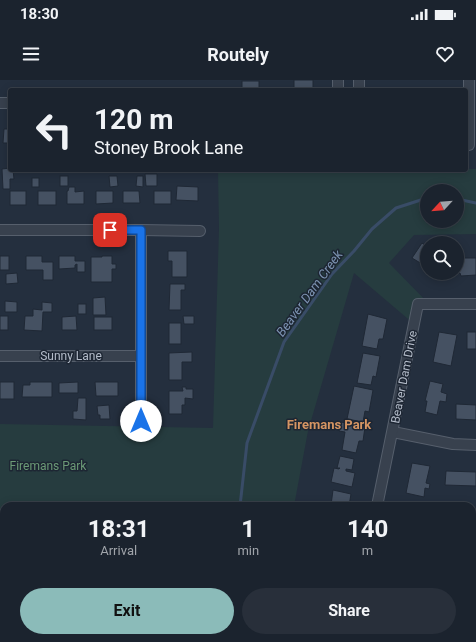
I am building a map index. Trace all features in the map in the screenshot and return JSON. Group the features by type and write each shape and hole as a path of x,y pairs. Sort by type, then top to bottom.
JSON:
{"street":[{"path":"469,80 470,145"},
{"path":"0,230 200,231"},
{"path":"141,230 141,421"},
{"name":"Beaver Dam Drive","path":"378,502 418,304 476,304"},
{"name":"Sunny Lane","path":"0,356 141,356"},
{"path":"393,432 453,444 476,445"}],"green space":[{"path":"468,169 476,169 476,234 414,235 389,263 429,304 418,304 414,324 354,273 308,431 295,502 0,502 0,424 213,428 219,229 218,172 468,172"}],"building":[{"path":"294,80 313,80 313,88 294,88"},
{"path":"242,81 259,81 259,88 242,88"},
{"path":"4,129 8,129 8,143 3,143"},
{"path":"8,168 8,172 13,172 14,179 10,179 10,189 3,189 2,169"},
{"path":"145,174 157,174 157,186 146,186"},
{"path":"60,176 68,176 68,186 60,186"},
{"path":"109,176 117,176 118,186 110,187"},
{"path":"137,176 143,176 143,187 136,186"},
{"path":"32,178 39,178 39,187 32,187"},
{"path":"177,186 198,187 198,201 176,200"},
{"path":"69,187 75,187 75,192 84,191 84,204 67,204 67,191"},
{"path":"10,191 26,191 26,205 10,205"},
{"path":"38,191 56,191 56,205 38,205"},
{"path":"96,191 113,191 113,203 96,204"},
{"path":"123,191 139,191 140,203 123,203"},
{"path":"154,191 171,191 171,204 154,204"},
{"path":"420,246 420,263 412,258"},
{"path":"168,251 187,251 187,277 172,277 172,261 168,261"},
{"path":"0,256 9,256 9,270 0,270"},
{"path":"26,256 42,256 42,262 53,262 53,280 43,280 43,270 26,270"},
{"path":"59,256 75,256 75,261 85,261 85,272 77,272 77,264 75,265 75,268 59,269"},
{"path":"112,256 112,264 116,264 116,269 112,269 112,282 91,282 91,257"},
{"path":"464,258 476,258 476,275 464,276"},
{"path":"17,273 18,283 6,284 6,274"},
{"path":"170,284 185,284 185,290 181,290 181,310 169,310"},
{"path":"105,297 106,315 93,315 93,298"},
{"path":"5,301 17,302 17,312 5,312"},
{"path":"42,302 52,303 52,312 43,312 42,331 24,330 25,316 33,316 33,309 42,310"},
{"path":"78,304 86,304 86,314 78,314"},
{"path":"368,314 387,319 383,339 379,339 377,349 362,346"},
{"path":"0,316 8,316 8,330 0,330"},
{"path":"76,316 77,330 62,330 62,317"},
{"path":"183,316 194,316 194,324 184,324"},
{"path":"94,317 112,317 112,330 94,330"},
{"path":"169,323 181,323 181,344 169,344"},
{"path":"439,332 457,335 451,366 433,362"},
{"path":"467,332 476,332 476,349 467,349"},
{"path":"192,352 192,362 182,362 182,380 169,380 169,353"},
{"path":"363,353 380,356 376,377 373,376 371,385 357,383"},
{"path":"430,381 443,384 441,392 447,394 446,402 440,401 437,415 425,412 427,401 425,401"},
{"path":"0,382 14,382 14,399 0,399"},
{"path":"30,382 52,382 52,397 22,397 23,385 30,385"},
{"path":"78,382 78,393 59,393 59,383"},
{"path":"95,382 118,382 118,396 96,396"},
{"path":"354,386 373,390 369,412 365,411 363,422 347,419"},
{"path":"182,387 186,387 186,389 193,389 193,399 185,398 185,405 182,405 182,414 169,414 169,391 183,391"},
{"path":"78,398 86,398 86,420 73,419 73,411 77,411"},
{"path":"456,404 476,405 476,420 456,419"},
{"path":"109,405 110,419 100,419 97,406"},
{"path":"341,422 365,427 363,441 359,441 356,453 342,450 345,432 339,431"},
{"path":"340,456 354,459 352,470 346,469 346,471 355,473 352,487 331,482 334,468 339,469 340,468 337,468"},
{"path":"412,463 430,466 426,483 430,484 429,489 425,488 424,497 406,493"},
{"path":"446,471 476,472 476,486 445,485"},
{"path":"333,490 351,494 350,502 331,502"}],"waterway":[{"name":"Beaver Dam Creek","path":"240,502 247,443 284,342 332,274 372,229 396,208 420,200"},
{"name":"Beaver Dam Creek","path":"464,200 476,203"}],"district":[{"name":"Firemans Park","path":"329,424"}],"route":[{"path":"110,230 141,230 141,421"}]}
